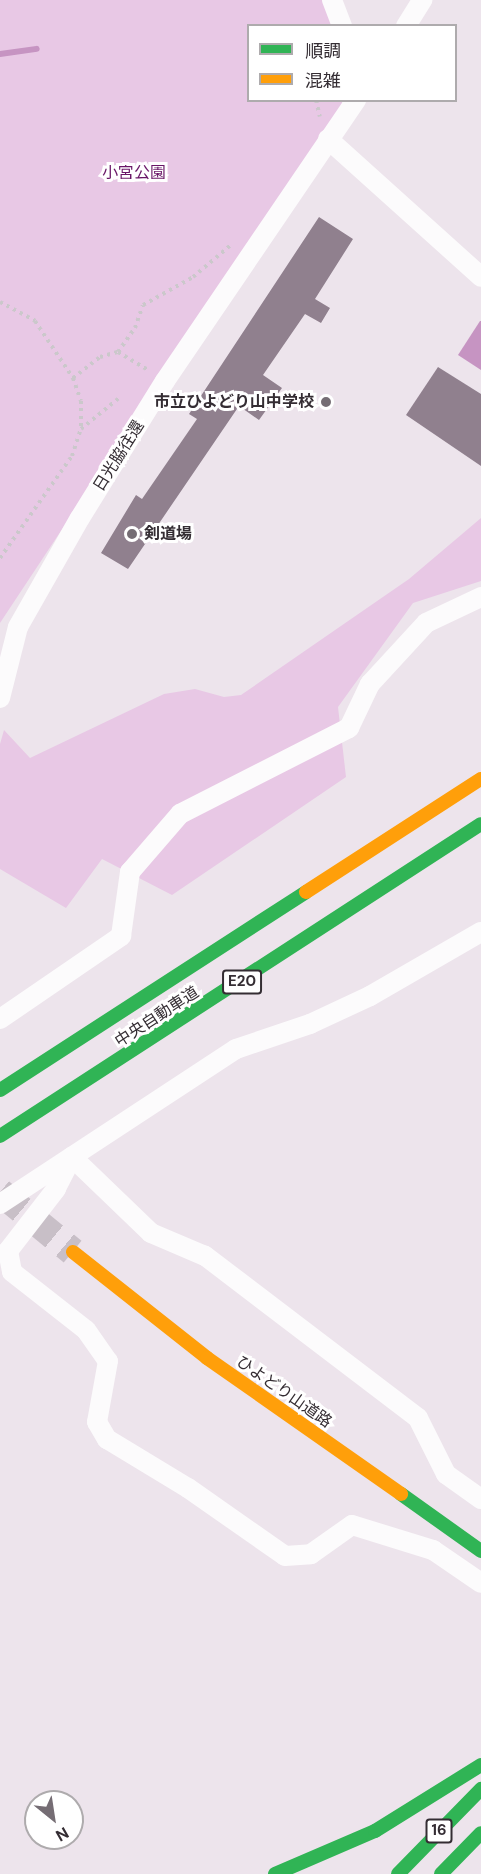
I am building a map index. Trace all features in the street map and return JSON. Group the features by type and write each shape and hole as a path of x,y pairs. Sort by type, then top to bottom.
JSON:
{"main road":[{"name":"中央自動車道","path":"0,1090 481,779"},
{"name":"中央自動車道","path":"0,1136 481,824"},
{"name":"ひよどり山道路","path":"74,1252 207,1358 481,1551"},
{"path":"275,1874 375,1831 481,1764"},
{"name":"16","path":"398,1874 481,1789"},
{"name":"16","path":"441,1874 481,1833"}],"street":[{"path":"332,0 341,24"},
{"path":"406,24 422,0"},
{"name":"日光脇往還","path":"0,698 18,627 165,381 321,132 349,106"},
{"path":"321,132 481,277"},
{"path":"0,1020 122,936 130,872 180,814 349,728 370,684 426,623 481,597"},
{"path":"0,1204 236,1049 310,1024 370,996 481,932"},
{"path":"72,1157 151,1233 205,1256 418,1418 446,1474 481,1499"},
{"path":"72,1157 56,1189 8,1251 6,1262 12,1272 86,1330 108,1361 97,1422 107,1439 188,1488 285,1556 311,1554 352,1525 433,1550 481,1583"}],"path":[{"path":"316,102 321,132"},
{"path":"320,117 325,108"},
{"path":"73,378 100,357 118,352 135,328 143,305 193,277 241,237"},
{"path":"0,302 35,321 73,378 81,401 81,429 72,456 0,558"},
{"path":"0,309 8,305"},
{"path":"118,352 165,381"},
{"path":"81,429 119,398"}],"green space":[{"name":"小宮公園","path":"0,0 333,0 341,24 247,24 247,102 342,102 342,106 0,623"},
{"path":"481,518 481,581 413,603 338,707 346,777 172,895 102,859 66,908 0,869 0,744 4,730 30,758 164,694 195,689 224,697 241,695 409,579"}],"shaded area":[{"path":"481,321 481,370 458,355"}],"building":[{"path":"319,217 353,239 315,299 330,308 321,323 305,314 263,375 282,388 259,420 239,406 128,569 101,553 136,495 142,499 197,419 189,414"},
{"path":"438,367 481,394 481,466 406,415"}],"waterway":[{"path":"0,54 37,49"}],"tunnel":[{"path":"0,1192 73,1252"}],"traffic: fast":[{"path":"0,1136 481,824"},
{"path":"0,1090 306,892"},
{"path":"401,1494 481,1551"},
{"path":"275,1874 375,1831 481,1765"},
{"path":"398,1874 481,1789"},
{"path":"441,1874 481,1833"}],"traffic: slow":[{"path":"306,892 481,779"},
{"path":"73,1252 207,1358 401,1494"}],"place":[{"name":"市立ひよどり山中学校","path":"326,402"},
{"name":"剣道場","path":"132,534"}]}
